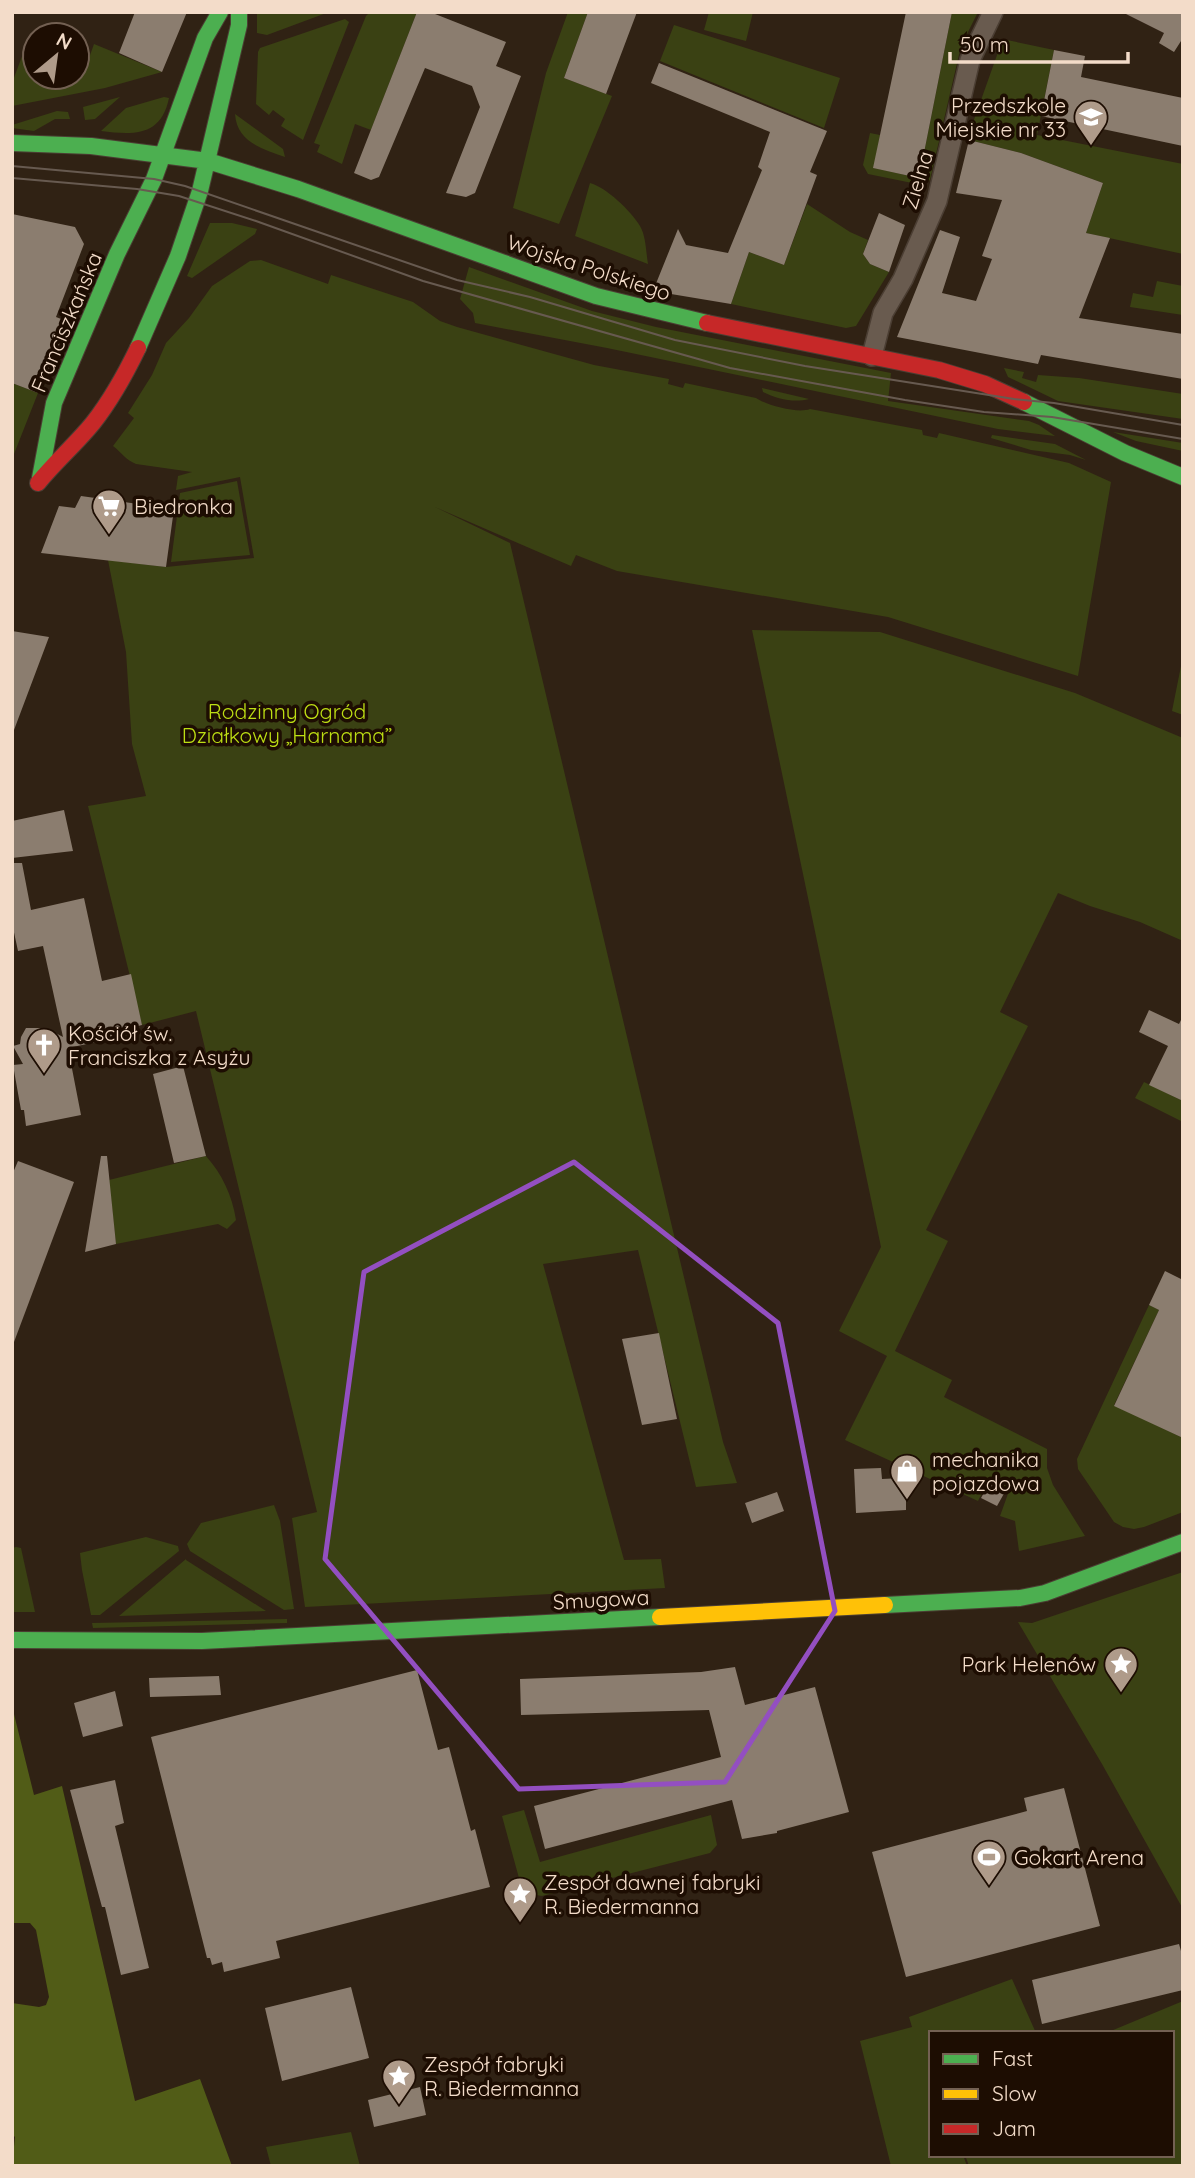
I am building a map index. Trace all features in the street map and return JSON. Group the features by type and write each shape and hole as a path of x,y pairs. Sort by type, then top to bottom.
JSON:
{"main road":[{"name":"Franciszkańska","path":"220,12 205,38 164,154 113,263 54,403 38,483 92,424 123,380 178,256 208,161 239,25 239,12"},
{"name":"Wojska Polskiego","path":"12,143 91,146 208,161 298,189 596,296 664,314 954,374 1038,408 1106,446 1183,477"},
{"name":"Smugowa","path":"12,1640 202,1641 1020,1598 1045,1593 1183,1542"}],"street":[{"name":"Zielna","path":"872,356 883,313 903,279 937,201 970,60 993,12"}],"highlighted area":[{"path":"574,1162 778,1323 835,1611 725,1782 519,1789 325,1559 364,1272"}],"green space":[{"path":"257,12 329,12 267,35 257,33"},
{"path":"370,12 417,12 371,130 355,124 342,164 317,152 320,145 314,143 366,16"},
{"path":"568,12 588,12 564,78 612,96 559,224 513,208 546,73"},
{"path":"709,12 753,12 746,41 704,30"},
{"path":"952,12 978,12 961,46 930,180 922,185 868,174 863,165 870,133 880,135 874,168 919,178"},
{"path":"345,19 349,22 303,140 281,126 285,119 273,110 269,115 256,104 258,52 260,48"},
{"path":"674,25 840,78 824,128 660,61"},
{"name":"Przedszkole Miejskie nr 33","path":"1002,41 1054,50 1037,135 1183,164 1183,254 1086,233 1103,183 1021,153 969,140"},
{"path":"94,44 162,72 91,91 91,52"},
{"path":"21,59 21,91 90,91 12,106 12,83"},
{"path":"120,97 95,119 85,120 83,107"},
{"path":"164,97 169,98 165,111 152,127 134,133 101,131 126,108"},
{"path":"57,111 68,112 70,119 55,119 34,131 12,128 12,125"},
{"path":"235,114 283,149 285,157 246,138 240,131"},
{"path":"590,183 610,194 636,220 643,234 648,264 575,236"},
{"path":"807,204 850,232 868,240 863,254 870,264 889,272 856,326 846,328 731,304 749,252 784,265"},
{"path":"210,223 232,223 257,229 255,234 192,278 187,276"},
{"name":"Rodzinny Ogród Działkowy „Harnama”","path":"261,260 328,284 331,275 413,302 440,321 457,327 594,365 669,379 668,384 683,388 685,383 756,398 782,408 810,409 922,430 923,435 937,438 939,433 1069,463 1111,482 1078,676 888,617 617,571 576,555 571,566 435,507 510,543 723,1442 737,1483 696,1487 638,1250 543,1264 624,1560 661,1559 665,1588 305,1607 292,1518 317,1512 196,1011 142,1025 88,806 146,796 132,744 126,652 108,560 166,567 254,558 240,477 176,490 178,476 192,472 136,464 113,446 134,418 128,413 152,375 166,343 189,318 212,286 250,261"},
{"path":"469,267 592,311 656,327 891,373 888,401 1029,421 1055,436 998,429 475,323 473,313 460,299"},
{"path":"1157,281 1183,286 1183,315 1130,307 1133,293 1153,297"},
{"path":"1004,368 1024,372 1022,378 1036,382 1038,375 1079,378 1183,394 1183,419 1058,401 1008,377"},
{"path":"12,383 38,393 14,454 12,453"},
{"path":"762,388 809,399 797,401 780,398 763,392"},
{"path":"1113,432 1183,443 1183,451 1136,441"},
{"path":"992,435 1055,444 1086,460 1031,450 991,438"},
{"path":"237,481 250,555 171,562 180,493"},
{"path":"752,630 880,632 1075,693 1183,738 1183,941 1140,922 1058,893 1000,1012 1028,1026 926,1230 948,1241 895,1351 952,1380 944,1397 1047,1449 1047,1468 1053,1485 1085,1536 1019,1551 1015,1521 1000,1516 1009,1491 988,1481 978,1501 845,1440 887,1356 839,1331 881,1247"},
{"path":"1183,656 1183,715 1172,711"},
{"path":"1144,1082 1183,1101 1183,1122 1135,1098"},
{"path":"206,1156 217,1170 232,1202 236,1220 227,1229 218,1224 116,1244 109,1180"},
{"path":"1149,1305 1159,1310 1114,1405 1183,1438 1183,1512 1134,1529 1114,1522 1078,1469 1077,1459"},
{"path":"274,1505 280,1521 294,1609 284,1610 190,1551 187,1544 201,1523"},
{"path":"146,1537 178,1546 179,1551 100,1615 91,1615 80,1553"},
{"path":"12,1548 21,1548 35,1612 12,1612"},
{"path":"186,1560 266,1611 119,1616"},
{"name":"Park Helenów","path":"1183,1572 1183,1909 1018,1622 1032,1623"},
{"path":"287,1619 287,1623 93,1628 92,1623"},
{"path":"12,1706 34,1795 62,1786 135,2101 200,2079 232,2166 12,2166 15,2137 12,2134 12,2003 39,2007 46,2005 49,1997 36,1930 30,1923 12,1923"},
{"path":"524,1810 540,1862 711,1815 717,1845 710,1853 542,1896 530,1894 522,1889 502,1816"},
{"path":"1012,1979 1035,2031 929,2031 929,2157 964,2157 967,2166 891,2166 860,2041 912,2027 909,2017"},
{"path":"1183,2001 1183,2166 969,2166 966,2157 1174,2157 1174,2031 1111,2031"},
{"path":"351,2132 360,2166 271,2166 266,2147"}],"building":[{"path":"135,12 187,12 162,72 119,53"},
{"path":"417,12 430,12 506,42 496,66 521,76 475,193 466,197 446,193 480,107 472,86 425,68 379,177 371,180 354,173"},
{"path":"588,12 637,12 606,94 564,78"},
{"path":"906,12 952,12 919,178 873,168"},
{"path":"1122,12 1183,12 1183,42 1181,41 1174,52 1159,43 1164,33"},
{"path":"1054,50 1085,56 1081,77 1183,98 1183,146 1041,116"},
{"path":"659,63 827,131 810,172 817,175 784,265 749,252 731,304 653,291 678,229 686,245 728,253 762,170 758,167 770,132 651,83"},
{"path":"969,140 1021,153 1103,183 1086,233 1110,238 1079,318 1183,334 1183,379 1041,355 1038,364 897,337 940,230 960,237 942,293 976,301 992,259 982,256 1002,200 956,193"},
{"path":"879,213 905,225 889,272 870,264 863,254"},
{"path":"12,214 75,227 84,244 56,317 69,322 38,393 12,383"},
{"name":"Biedronka","path":"81,496 174,509 166,567 41,553 59,506 75,508"},
{"path":"12,631 49,637 14,730 12,730"},
{"path":"64,810 73,851 12,858 12,821"},
{"path":"12,863 22,863 31,910 84,898 102,981 131,974 142,1025 114,1032 115,1038 68,1048 81,1115 26,1126 13,1065 23,1064 13,1046 20,1044 26,1028 46,1028 63,1037 43,946 18,951 12,923"},
{"path":"1149,1010 1179,1024 1183,1016 1183,1101 1149,1085 1168,1046 1139,1032"},
{"path":"183,1066 206,1156 174,1163 153,1074"},
{"path":"101,1156 107,1156 116,1244 85,1252"},
{"path":"18,1161 74,1182 12,1342 12,1175"},
{"path":"1165,1271 1183,1280 1183,1438 1114,1406 1159,1310 1149,1305"},
{"path":"659,1333 677,1419 642,1425 622,1339"},
{"path":"881,1468 882,1479 902,1478 902,1489 906,1490 906,1510 856,1513 854,1469"},
{"path":"990,1482 1006,1490 997,1506 981,1498"},
{"path":"777,1492 784,1511 752,1523 745,1503"},
{"path":"735,1667 745,1705 815,1687 849,1812 777,1833 742,1839 732,1800 545,1849 534,1806 721,1757 709,1710 521,1715 520,1679 701,1672"},
{"path":"417,1670 438,1750 449,1747 471,1831 475,1829 490,1887 276,1941 280,1958 224,1972 222,1962 212,1965 210,1958 207,1958 151,1737"},
{"path":"219,1676 221,1695 150,1697 149,1678"},
{"path":"115,1691 123,1726 83,1737 74,1703"},
{"path":"115,1780 124,1823 115,1826 149,1968 121,1975 105,1907 102,1907 70,1790"},
{"path":"1064,1788 1100,1926 906,1977 872,1852 1027,1811 1024,1798"},
{"path":"1179,1944 1183,1958 1183,1990 1042,2024 1032,1980"},
{"path":"351,1987 369,2058 282,2081 265,2008"},
{"path":"420,2087 426,2115 374,2127 368,2100"}],"tram line":[{"path":"12,166 154,179 185,186 457,280 530,297 675,340 805,366 1183,425"},
{"path":"12,178 137,189 179,196 423,281 730,368 905,400 984,412 1052,417 1183,439"}],"traffic: fast":[{"path":"40,478 54,403 117,254 154,179 205,38 220,12"},
{"path":"138,348 178,256 200,191 239,25 239,12"},
{"path":"12,143 91,146 208,161 298,189 596,296 707,323"},
{"path":"1024,402 1125,453 1183,477"},
{"path":"885,1605 1020,1598 1045,1593 1183,1542"},
{"path":"12,1640 202,1641 660,1617"}],"traffic: slow":[{"path":"660,1617 885,1605"}],"traffic: jam":[{"path":"707,323 939,370 985,384 1024,402"},
{"path":"38,483 100,414 138,348"}],"place":[{"name":"Przedszkole Miejskie nr 33","path":"1091,147"},
{"name":"Biedronka","path":"109,536"},
{"name":"Kościół św. Franciszka z Asyżu","path":"44,1075"},
{"name":"mechanika pojazdowa","path":"907,1501"},
{"name":"Park Helenów","path":"1121,1694"},
{"name":"Gokart Arena","path":"989,1887"},
{"name":"Zespół dawnej fabryki R. Biedermanna","path":"520,1924"},
{"name":"Zespół fabryki R. Biedermanna","path":"399,2106"}]}
